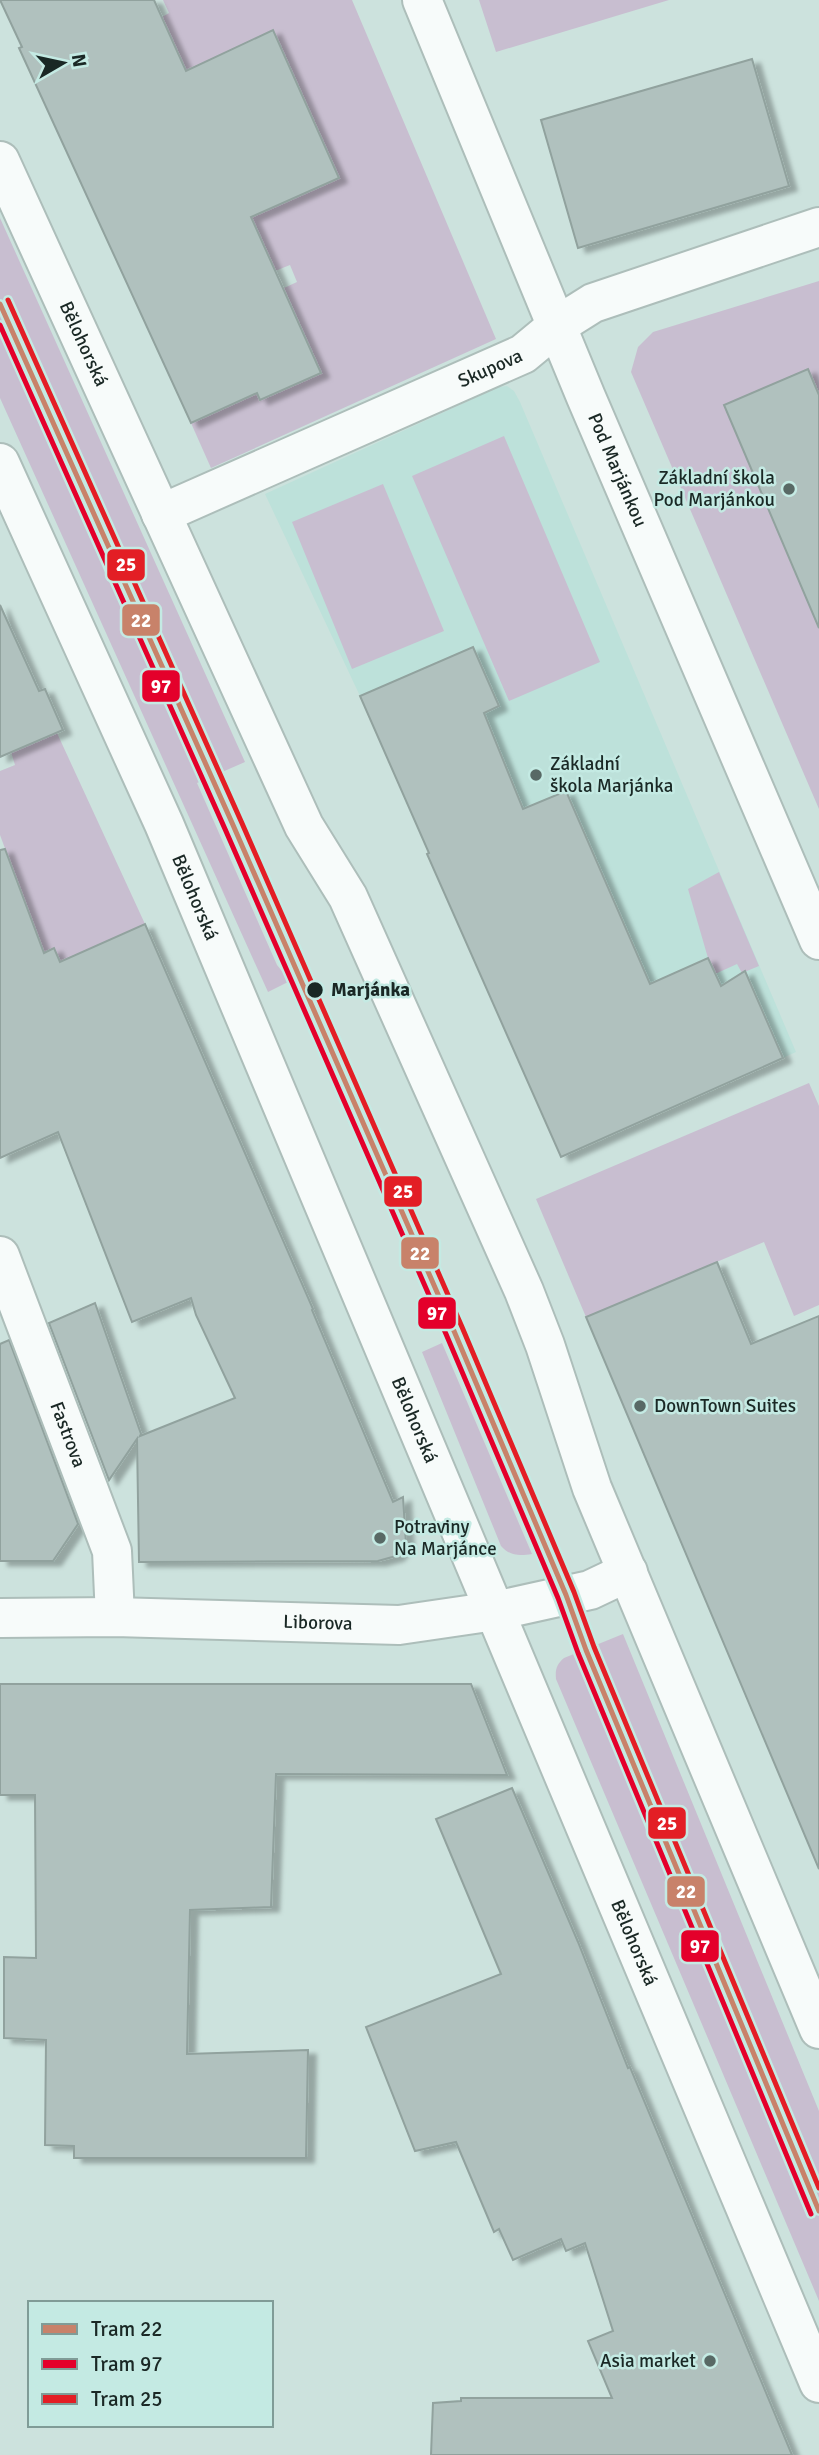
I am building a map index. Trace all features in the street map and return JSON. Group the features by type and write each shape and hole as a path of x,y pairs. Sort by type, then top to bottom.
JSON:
{"street":[{"name":"Pod Marjánkou","path":"422,0 586,397 819,940"},
{"name":"Bělohorská","path":"0,161 304,826 348,897 524,1291 545,1345 592,1488 819,2029"},
{"name":"Skupova","path":"161,514 523,354 593,303 819,227"},
{"name":"Bělohorská","path":"0,463 164,824 819,2383"},
{"name":"Fastrova","path":"0,1256 112,1551 115,1617"},
{"name":"Liborova","path":"0,1618 115,1617 399,1625 495,1611 590,1590 628,1572"}],"shaded area":[{"path":"163,0 352,0 496,339 211,468 191,423 257,393 260,400 321,372 284,288 297,282 290,265 275,271 251,217 339,177 273,31 186,71 162,17 169,13"},
{"path":"479,0 669,0 496,52"},
{"path":"0,218 245,762 197,783 277,965 290,981 268,992 0,398"},
{"path":"819,281 819,395 808,370 724,405 798,580 819,580 819,809 631,372 638,347 653,332"},
{"name":"Základní škola Marjánka","path":"507,386 514,391 520,402 796,1052 561,1157 360,696 265,494 499,387"},
{"path":"504,436 600,662 509,701 412,476"},
{"path":"383,484 444,631 352,669 292,522"},
{"path":"57,733 145,924 60,962 54,949 44,953 0,835 0,771 15,765 11,752"},
{"path":"719,872 759,966 742,973 737,964 715,974 688,889"},
{"path":"809,1083 819,1106 819,1305 794,1316 764,1242 586,1317 536,1199"},
{"path":"442,1343 532,1554 515,1554 501,1546 422,1352"},
{"path":"623,1634 819,2111 819,2301 556,1679 557,1667 564,1658"}],"building":[{"path":"0,0 154,0 186,71 273,30 339,178 251,217 321,373 260,400 257,393 191,423 19,48 22,47"},
{"path":"752,59 789,186 578,248 541,120"},
{"path":"808,369 819,395 819,628 724,405"},
{"path":"0,605 39,691 45,689 63,730 0,757"},
{"path":"473,647 499,706 484,713 523,809 566,791 650,984 708,958 721,986 745,971 783,1058 561,1157 360,696"},
{"path":"5,849 44,953 54,948 60,962 145,924 313,1309 393,1502 403,1497 406,1544 396,1556 378,1561 139,1562 137,1439 109,1480 49,1323 95,1303 140,1436 235,1398 196,1315 191,1298 132,1322 58,1132 0,1158 0,850"},
{"path":"717,1262 751,1344 819,1316 819,1869 586,1317"},
{"path":"9,1340 78,1524 53,1561 0,1561 0,1344"},
{"path":"0,1684 471,1684 507,1775 276,1774 271,1907 190,1910 187,2054 308,2050 306,2158 74,2158 74,2146 45,2145 46,2040 4,2038 4,1957 36,1958 35,1795 0,1795"},
{"path":"512,1788 792,2455 431,2455 433,2403 461,2401 461,2398 612,2398 588,2341 613,2331 585,2243 566,2251 561,2239 513,2260 499,2229 494,2232 456,2142 415,2151 366,2027 501,1974 436,1819"}],"tram line":[{"name":"25","path":"8,300 241,821 462,1327 819,2188"},
{"name":"22","path":"0,304 233,825 454,1331 566,1595 586,1650 819,2211"},
{"name":"97","path":"0,325 446,1334 558,1598 578,1653 811,2214"}],"place":[{"name":"Základní škola Pod Marjánkou","path":"789,489"},
{"name":"Základní škola Marjánka","path":"536,775"},
{"name":"Marjánka","path":"315,990"},
{"name":"DownTown Suites","path":"640,1406"},
{"name":"Potraviny Na Marjánce","path":"380,1538"},
{"name":"Asia market","path":"710,2361"}]}
